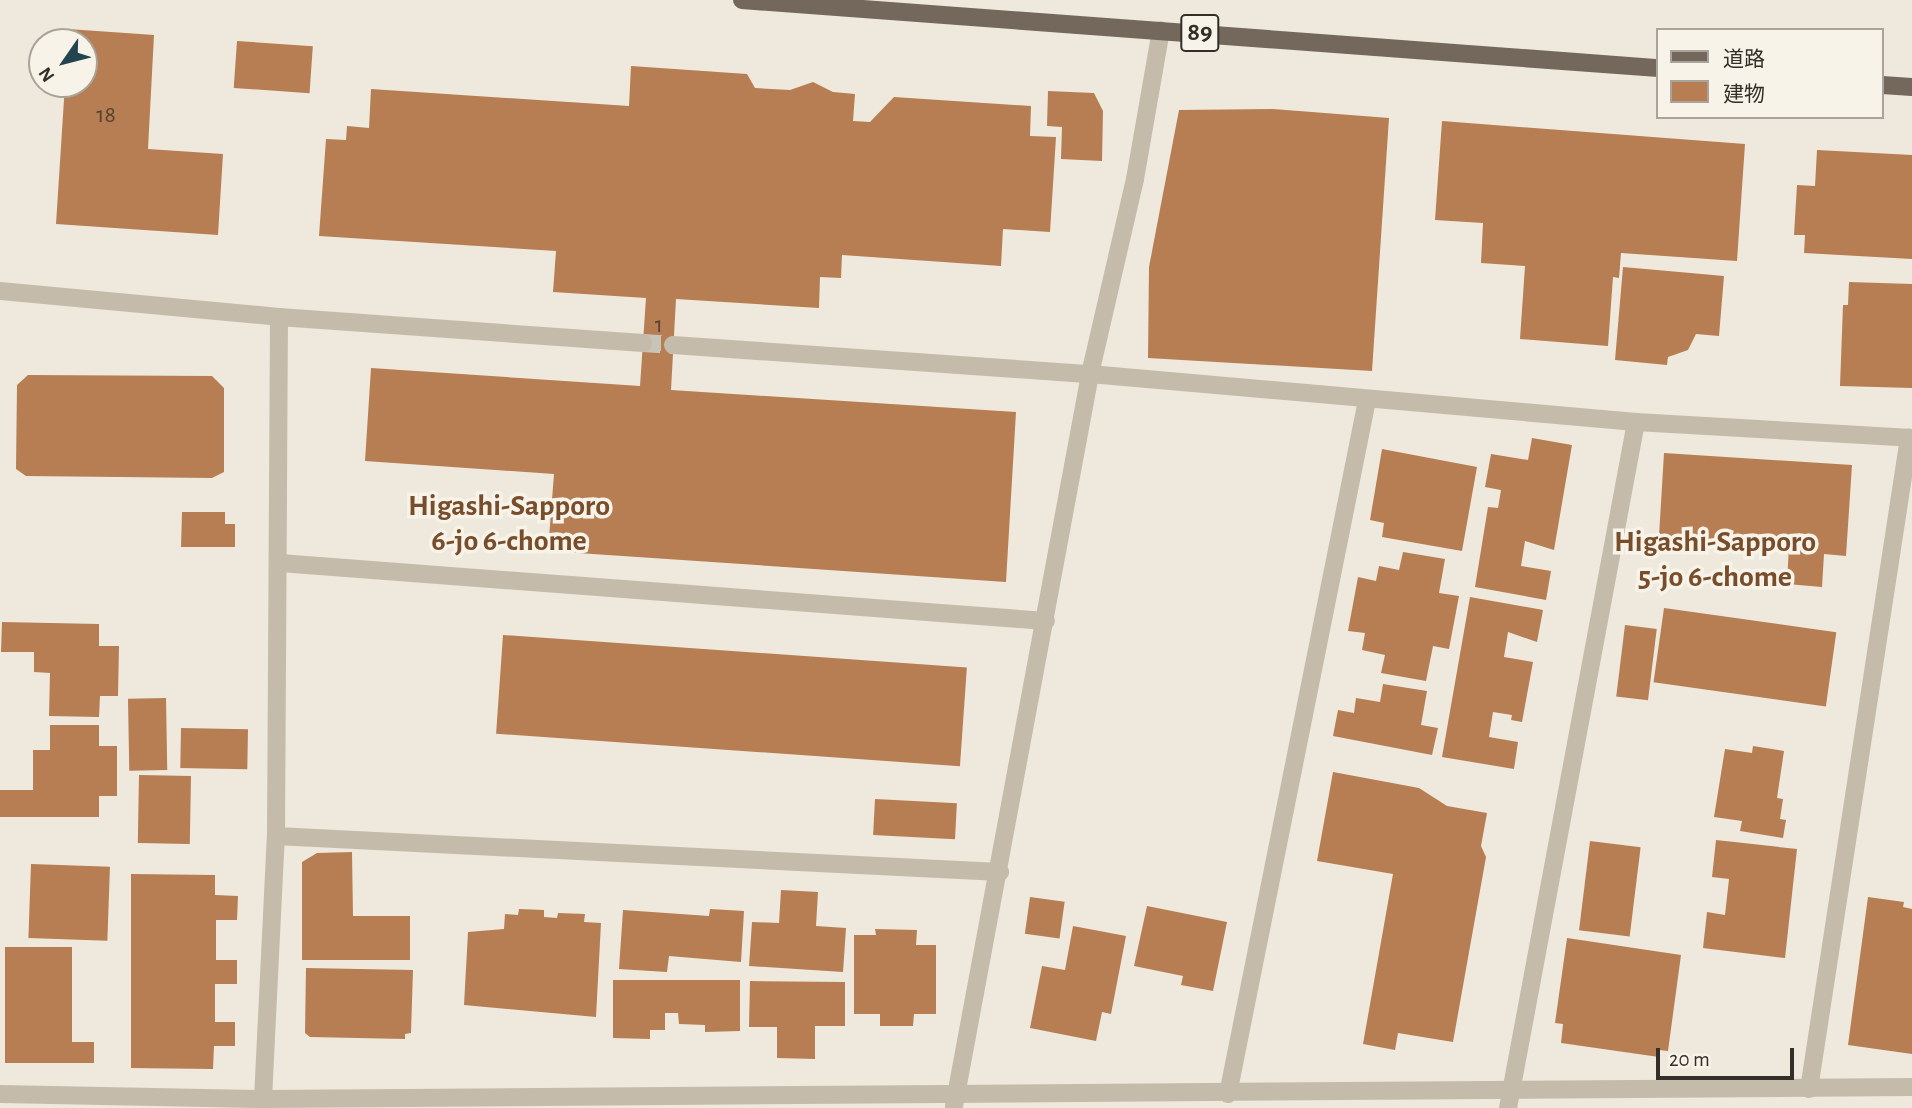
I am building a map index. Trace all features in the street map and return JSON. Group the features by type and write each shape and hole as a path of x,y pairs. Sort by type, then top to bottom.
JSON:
{"main road":[{"name":"89","path":"742,0 1657,68"},
{"path":"1884,85 1912,87"}],"street":[{"path":"954,1102 1000,872 1090,374 1135,179 1161,30"},
{"path":"0,291 279,317 643,343"},
{"path":"263,1099 276,836 280,563 279,317"},
{"path":"673,345 1090,374 1636,422 1910,438 1809,1089"},
{"path":"1228,1094 1367,400"},
{"path":"1508,1108 1508,1088 1636,422"},
{"path":"280,563 1046,621"},
{"path":"276,836 1000,872"},
{"path":"0,1094 263,1099 954,1102 1508,1088 1912,1087"}],"building":[{"path":"98,31 154,35 148,149 223,154 218,235 56,224 64,98 98,98"},
{"path":"237,41 313,46 310,93 234,88"},
{"path":"631,66 747,74 755,88 790,90 813,82 833,92 855,94 853,121 870,122 894,97 1031,106 1030,136 1056,137 1050,232 1003,229 1001,266 842,255 841,278 820,277 819,308 676,299 671,390 1016,412 1006,582 548,551 554,474 365,461 371,368 640,386 646,298 553,292 556,251 319,236 326,139 346,140 347,126 369,128 371,89 629,106"},
{"path":"1048,91 1094,93 1103,111 1102,161 1061,159 1062,127 1047,126"},
{"path":"1273,109 1389,118 1372,371 1148,358 1149,267 1179,110"},
{"path":"1442,121 1745,144 1737,261 1621,253 1619,278 1613,277 1608,346 1520,339 1525,266 1481,263 1483,223 1435,220"},
{"path":"1817,150 1912,155 1912,259 1804,253 1805,235 1794,235 1797,185 1815,186"},
{"path":"1623,267 1724,276 1719,336 1696,334 1688,350 1668,357 1667,365 1615,360"},
{"path":"1849,282 1912,284 1912,388 1840,386 1843,305 1848,305"},
{"path":"28,375 212,376 224,388 224,472 212,478 26,476 16,469 17,385"},
{"path":"1532,438 1572,445 1554,550 1525,541 1521,566 1551,571 1546,600 1475,587 1488,507 1498,508 1501,490 1485,487 1491,454 1528,460"},
{"path":"1382,449 1477,467 1462,551 1382,537 1384,523 1370,520"},
{"path":"1664,453 1852,465 1846,556 1824,554 1822,587 1787,584 1789,545 1659,536"},
{"path":"182,512 225,512 225,524 235,524 235,547 181,547"},
{"path":"1403,552 1445,559 1439,593 1459,596 1449,649 1433,646 1426,681 1381,673 1385,655 1362,650 1365,633 1348,631 1358,577 1376,581 1379,566 1399,570"},
{"path":"1470,597 1543,610 1537,642 1508,632 1504,657 1533,662 1522,722 1511,720 1512,715 1493,712 1489,737 1518,742 1514,769 1442,757"},
{"path":"1664,608 1836,632 1826,706 1654,682"},
{"path":"2,622 99,624 99,646 119,646 118,696 100,696 99,717 49,716 50,673 34,672 34,652 1,652"},
{"path":"1625,625 1657,629 1648,700 1616,696"},
{"path":"503,635 967,667 960,766 496,734"},
{"path":"1383,684 1427,691 1421,725 1438,728 1432,755 1333,736 1338,710 1354,713 1356,698 1380,702"},
{"path":"166,698 167,770 129,771 128,699"},
{"path":"50,725 99,725 99,746 117,746 117,796 99,796 99,817 0,817 0,790 33,790 33,750 50,750"},
{"path":"181,728 248,729 247,769 180,768"},
{"path":"1753,746 1784,751 1777,798 1783,799 1780,819 1786,820 1783,838 1740,831 1742,821 1714,817 1725,749 1752,753"},
{"path":"1333,772 1419,788 1447,806 1487,813 1481,846 1486,857 1453,1042 1398,1033 1395,1050 1363,1044 1393,874 1317,861"},
{"path":"139,775 191,776 190,844 138,843"},
{"path":"875,799 957,803 955,839 873,835"},
{"path":"1716,840 1797,849 1785,958 1703,948 1707,912 1725,915 1729,879 1712,877"},
{"path":"1590,841 1641,847 1630,937 1579,930"},
{"path":"352,852 353,916 410,916 410,960 302,960 302,862 317,853"},
{"path":"31,864 110,867 107,941 28,938"},
{"path":"131,874 215,875 215,895 238,896 237,920 216,920 216,960 237,960 237,984 215,984 215,1022 235,1022 235,1046 214,1046 213,1069 131,1068"},
{"path":"781,890 818,892 816,926 846,928 843,972 749,966 752,922 779,923"},
{"path":"1030,897 1065,902 1060,939 1025,934"},
{"path":"1868,897 1904,902 1903,907 1912,909 1912,1054 1848,1045"},
{"path":"1147,906 1227,922 1213,991 1181,985 1183,976 1134,966"},
{"path":"519,909 544,910 544,917 557,918 558,913 585,914 584,922 601,923 596,1017 464,1005 468,932 504,929 505,914 518,915"},
{"path":"710,909 744,911 741,962 669,956 667,972 619,969 623,910 709,916"},
{"path":"1073,926 1126,936 1111,1014 1102,1012 1096,1041 1030,1028 1042,966 1065,970"},
{"path":"875,929 917,930 916,945 936,945 936,1014 914,1014 913,1026 880,1026 880,1014 854,1014 854,935 876,935"},
{"path":"1567,938 1681,955 1668,1051 1659,1050 1659,1057 1561,1043 1563,1024 1555,1023"},
{"path":"5,947 72,947 72,1042 94,1042 94,1063 5,1063"},
{"path":"306,968 413,970 411,1033 405,1034 405,1039 310,1037 305,1033"},
{"path":"613,980 740,980 740,1031 705,1032 705,1025 679,1024 678,1013 665,1013 665,1030 650,1030 650,1039 613,1038"},
{"path":"750,981 845,982 845,1026 815,1026 815,1059 777,1058 777,1027 749,1027"}],"tunnel":[{"path":"643,343 673,345"}],"district":[{"name":"Higashi-Sapporo 6-jo 6-chome","path":"509,523"},
{"name":"Higashi-Sapporo 5-jo 6-chome","path":"1715,559"}]}
